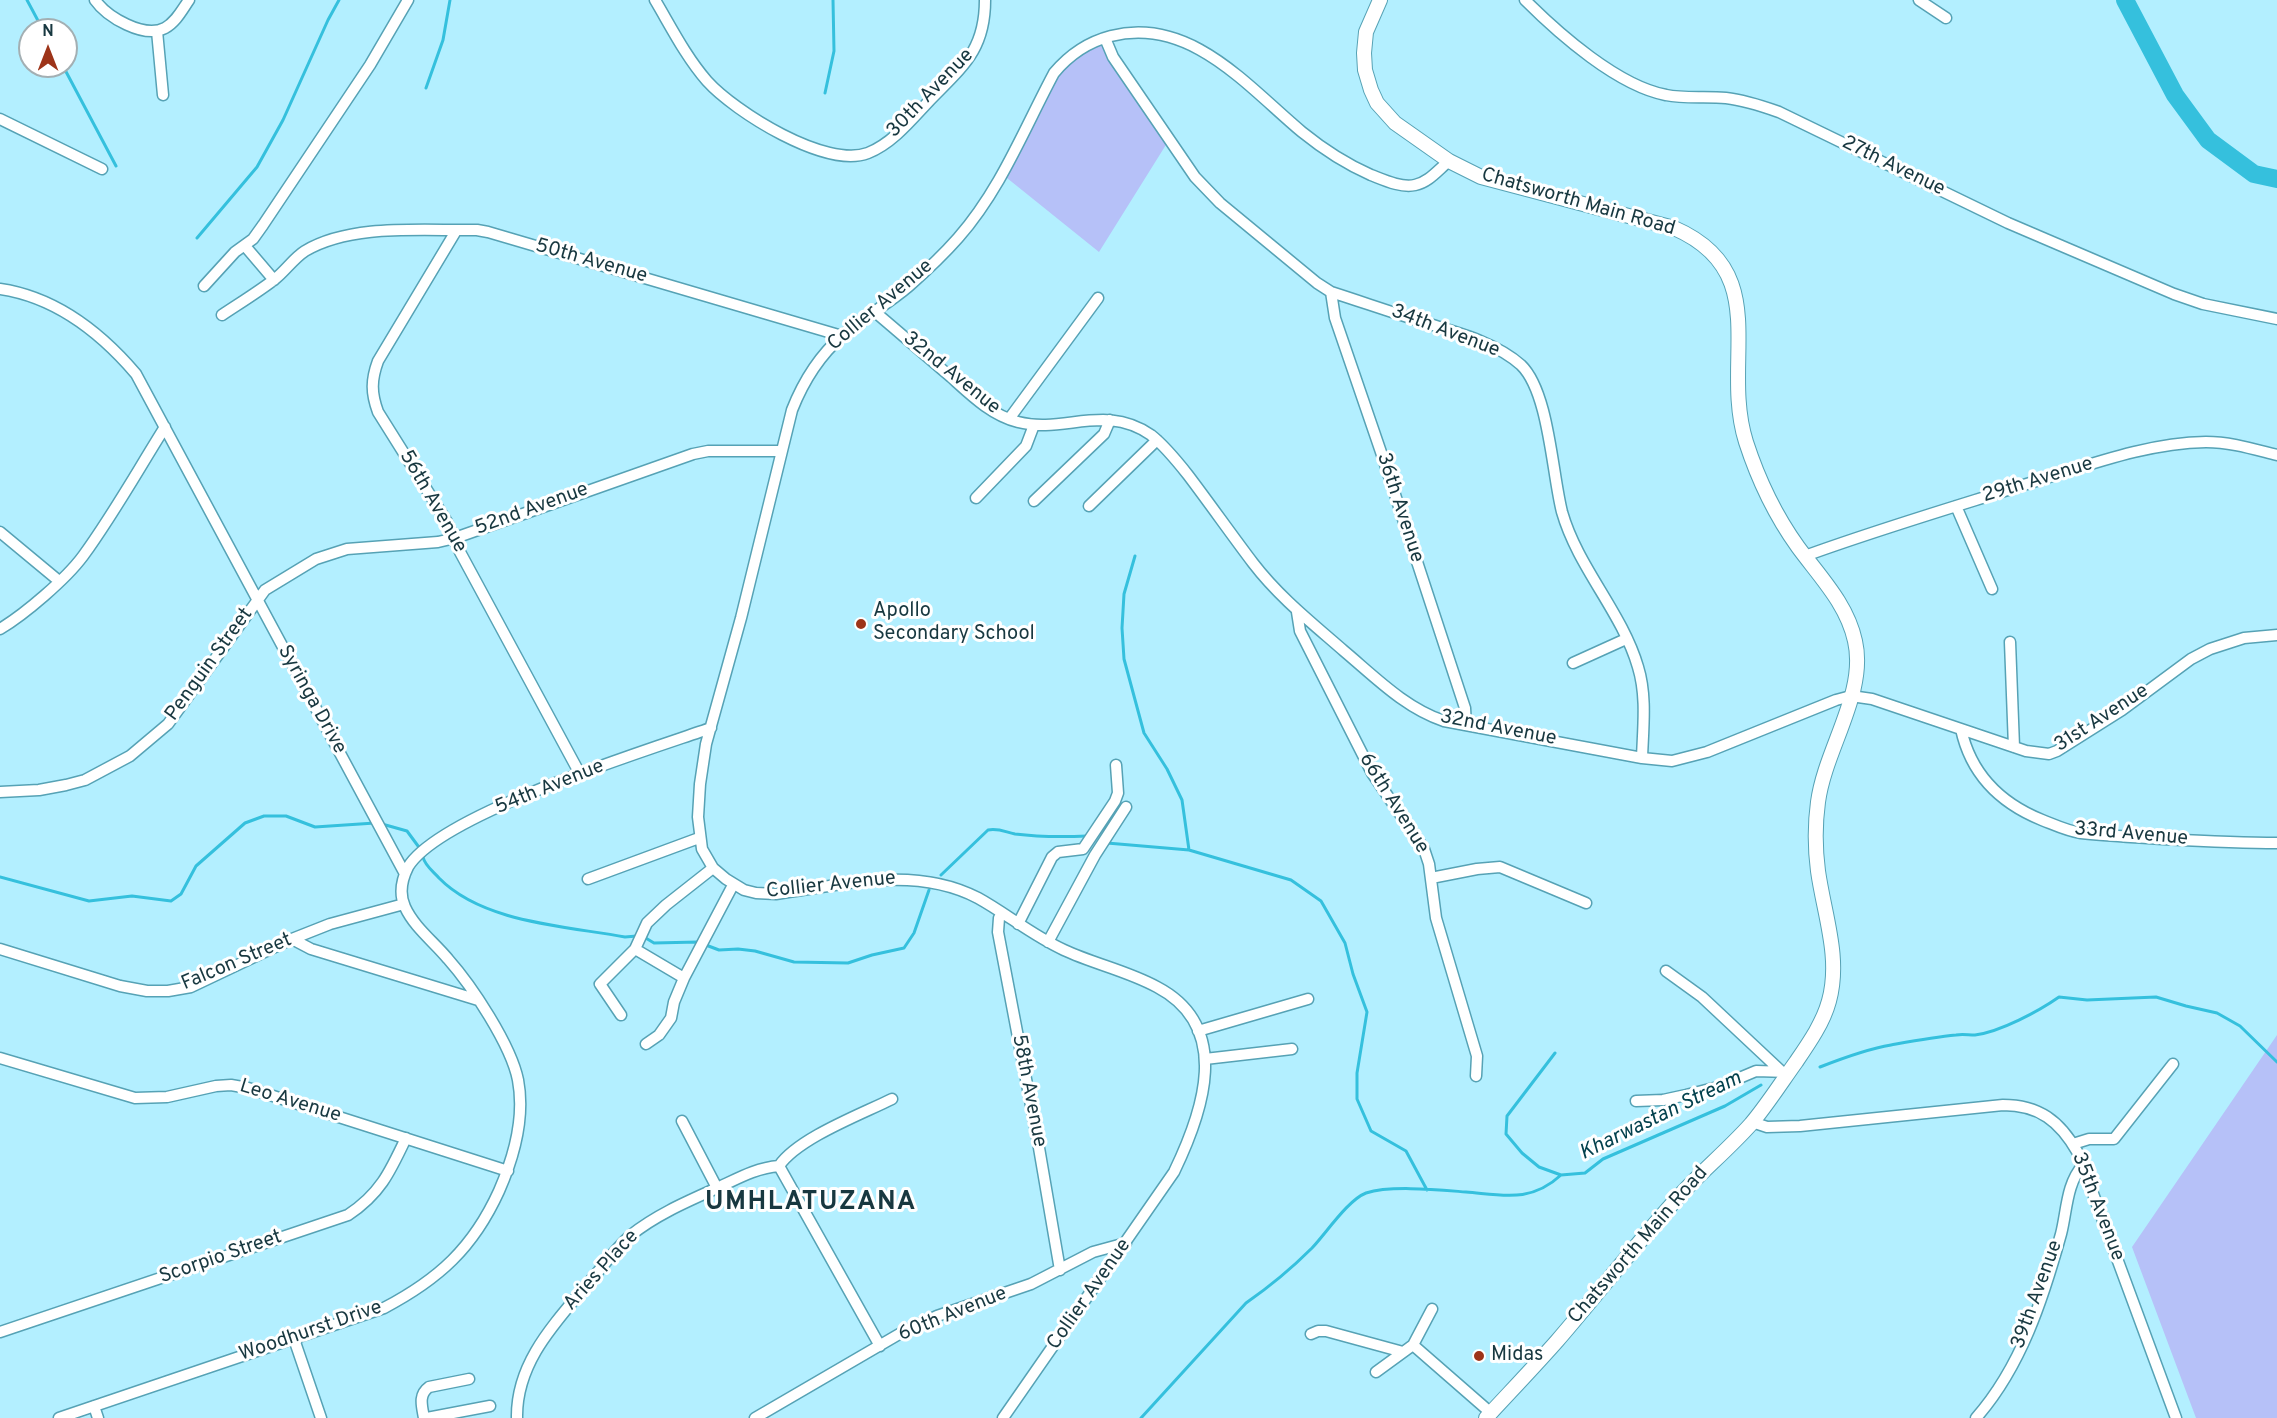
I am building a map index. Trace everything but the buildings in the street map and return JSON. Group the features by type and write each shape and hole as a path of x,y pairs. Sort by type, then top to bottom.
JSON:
{"street":[{"path":"95,0 104,11 129,25 143,30 157,31 172,23 189,0"},
{"path":"204,286 235,252 253,239 272,213 347,100 408,0"},
{"name":"30th Avenue","path":"655,0 693,62 706,80 724,97 754,120 775,130 825,153 849,156 867,153 902,130 958,71 977,48 982,33 985,0"},
{"name":"Chatsworth Main Road","path":"1380,0 1370,20 1364,53 1365,70 1377,102 1395,123 1449,161 1481,177 1674,228 1696,238 1723,264 1736,298 1738,318 1737,405 1746,443 1778,516 1804,556 1836,598 1850,624 1857,659 1851,696 1825,770 1818,801 1815,836 1818,870 1832,951 1833,973 1829,1001 1819,1026 1752,1122 1671,1204 1558,1339 1489,1415"},
{"name":"27th Avenue","path":"1525,0 1590,56 1628,81 1647,90 1667,96 1728,98 1779,112 2008,223 2174,294 2203,304 2277,319"},
{"path":"1919,0 1946,18"},
{"path":"157,31 163,95"},
{"name":"Collier Avenue","path":"1004,1418 1173,1172 1188,1143 1202,1098 1206,1078 1205,1059 1198,1031 1186,1010 1172,996 1158,987 1048,942 1002,913 959,890 916,879 890,879 776,894 756,893 733,885 713,868 706,858 699,838 698,817 700,783 711,728 741,618 781,451 799,393 823,356 842,336 908,286 976,217 1003,174 1054,73 1061,64 1083,48 1105,38 1132,32 1158,33 1199,50 1223,64 1302,132 1330,152 1354,167 1383,180 1415,185 1430,177 1449,161"},
{"name":"34th Avenue","path":"1105,38 1113,57 1195,177 1220,203 1331,292 1470,337 1502,352 1522,366 1529,375 1542,406 1567,527 1639,668 1644,720 1642,758"},
{"path":"0,119 102,169"},
{"name":"50th Avenue","path":"222,315 274,280 303,252 335,240 385,230 488,232 842,336"},
{"name":"56th Avenue","path":"456,231 387,343 378,361 372,383 372,396 378,412 447,522 460,552 580,774"},
{"path":"245,246 274,280"},
{"name":"Syringa Drive","path":"0,289 47,304 68,315 94,333 136,374 405,874 402,887 404,904"},
{"name":"36th Avenue","path":"1331,292 1335,318 1461,697 1466,725"},
{"path":"1009,419 1098,298"},
{"name":"32nd Avenue","path":"874,312 988,408 1009,419 1034,425 1110,420 1132,426 1156,440 1180,465 1254,564 1297,612 1398,696 1417,710 1444,721 1642,758 1680,760 1707,752 1851,696"},
{"path":"1034,501 1104,434 1110,420"},
{"path":"976,498 1026,446 1034,425"},
{"path":"0,629 24,612 82,558 165,427"},
{"path":"1089,506 1156,440"},
{"name":"29th Avenue","path":"1804,556 2121,455 2176,444 2233,443 2277,455"},
{"name":"52nd Avenue","path":"257,600 265,590 328,554 347,549 438,542 455,538 679,457 708,451 781,451"},
{"path":"1956,506 1992,589"},
{"path":"0,532 59,581"},
{"name":"Penguin Street","path":"0,792 39,790 85,780 130,756 168,724 187,701 257,600"},
{"name":"66th Avenue","path":"1297,612 1304,640 1372,773 1424,849 1431,878 1436,918 1477,1056 1476,1076"},
{"name":"31st Avenue","path":"1851,696 1872,699 2014,747 2049,754 2122,710 2191,659 2210,649 2228,641 2277,635"},
{"path":"1573,663 1626,639"},
{"path":"2010,642 2014,747"},
{"name":"54th Avenue","path":"405,874 410,865 430,847 483,814 580,774 711,728"},
{"name":"33rd Avenue","path":"1961,729 1972,762 1990,788 2002,799 2027,814 2064,829 2080,833 2134,837 2277,843"},
{"path":"1018,924 1052,857 1058,852 1080,850 1087,844 1118,793 1116,765"},
{"path":"1048,942 1103,842 1126,807"},
{"path":"588,879 699,838"},
{"path":"1431,878 1500,867 1586,903"},
{"path":"621,1016 600,984 635,949 647,924 666,905 713,868"},
{"path":"646,1044 659,1035 671,1018 674,1002 684,978 733,885"},
{"path":"404,904 419,928 463,977 508,1052 518,1080 520,1112 518,1134 508,1171"},
{"name":"Falcon Street","path":"0,949 120,986 147,991 168,991 191,987 292,939 330,924 404,904"},
{"name":"58th Avenue","path":"1002,913 999,918 998,932 1060,1270"},
{"path":"292,939 311,949 478,1000"},
{"path":"635,949 684,978"},
{"path":"1666,971 1702,997 1785,1072"},
{"path":"1198,1031 1308,999"},
{"path":"1205,1059 1292,1049"},
{"name":"Leo Avenue","path":"0,1058 135,1098 167,1097 223,1085 248,1088 508,1171"},
{"path":"2073,1144 2089,1138 2114,1138 2173,1064"},
{"path":"1636,1101 1680,1097 1719,1087 1756,1071 1785,1072"},
{"path":"880,1346 779,1166 785,1157 808,1141 892,1099"},
{"name":"35th Avenue","path":"1752,1122 1767,1127 1800,1126 2014,1105 2032,1109 2048,1118 2073,1144 2083,1165 2175,1418"},
{"path":"682,1121 717,1188"},
{"name":"Scorpio Street","path":"0,1332 348,1215 363,1205 377,1191 388,1175 406,1138"},
{"name":"39th Avenue","path":"1976,1418 1992,1399 2007,1373 2033,1319 2061,1232 2074,1174 2083,1165"},
{"name":"Aries Place","path":"517,1418 523,1377 534,1352 628,1238 664,1213 750,1171 779,1166"},
{"name":"Woodhurst Drive","path":"59,1418 384,1308 430,1281 450,1263 476,1233 495,1201 508,1171"},
{"name":"60th Avenue","path":"755,1418 901,1333 937,1316 1031,1284 1092,1252 1126,1243"},
{"path":"1376,1372 1413,1345 1432,1309"},
{"path":"1311,1334 1326,1331 1403,1352"},
{"path":"294,1339 321,1418"},
{"path":"1413,1345 1489,1415"},
{"path":"469,1379 424,1390 421,1397 425,1418 490,1406"},
{"path":"94,1406 98,1418"}],"shaded area":[{"path":"1105,37 1169,140 1099,252 1002,174 1054,72"},
{"path":"2277,1035 2277,1418 2196,1418 2132,1247"}],"waterway":[{"path":"27,0 37,18"},
{"path":"197,238 257,167 283,120 339,0"},
{"path":"426,88 443,40 450,0"},
{"path":"825,93 834,51 833,0"},
{"path":"2125,0 2175,95 2208,140 2254,174 2277,179"},
{"path":"69,78 116,166"},
{"path":"1135,556 1124,594 1122,628 1124,659 1144,733 1167,769 1182,800 1189,850"},
{"path":"0,877 89,901 132,896 171,901 181,894 196,866 245,823 264,816 286,816 315,827 375,823"},
{"path":"382,824 407,831 421,850"},
{"path":"941,875 988,830 1033,836 1087,836"},
{"path":"1107,843 1189,850 1291,880 1321,901 1345,943 1367,1012 1357,1073 1357,1099 1371,1131 1406,1151 1427,1190"},
{"path":"423,857 439,878 457,893 478,905 502,914 625,937 637,936"},
{"path":"644,937 654,943 698,942 719,950 755,951 794,962 848,963 904,948 914,933 929,890"},
{"name":"Kharwastan Stream","path":"1820,1067 1882,1047 1940,1037 1975,1035 1996,1030 2019,1020 2059,997 2087,1000 2156,997 2217,1013 2240,1026 2277,1062"},
{"name":"Kharwastan Stream","path":"1555,1053 1507,1116 1506,1134 1522,1153 1539,1167 1561,1175 1585,1173 1603,1159 1725,1106 1761,1085"},
{"path":"1141,1418 1246,1303 1304,1255 1345,1209 1359,1197 1366,1193 1389,1189 1430,1189 1516,1195 1539,1190 1561,1175"}],"place":[{"name":"Apollo Secondary School","path":"861,624"},
{"name":"Midas","path":"1479,1356"}],"district":[{"name":"UMHLATUZANA","path":"811,1204"}]}
